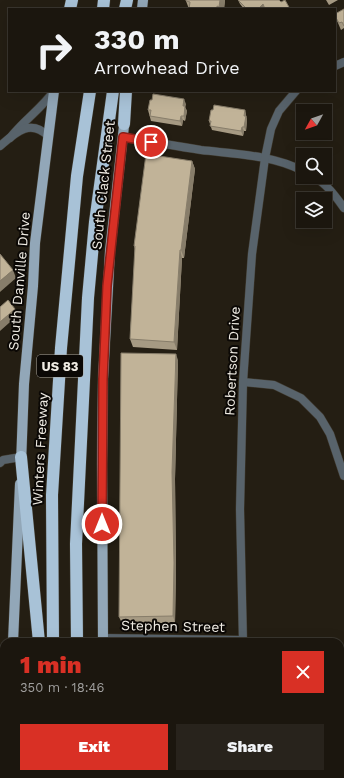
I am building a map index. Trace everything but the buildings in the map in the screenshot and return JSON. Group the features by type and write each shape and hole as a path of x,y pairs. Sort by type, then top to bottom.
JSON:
{"highway":[{"name":"Winters Freeway","path":"53,638 52,495 61,348 77,176 90,92"},
{"name":"US 83","path":"77,638 76,544 88,298 95,222 113,92"},
{"path":"124,124 127,92"},
{"path":"21,457 38,638"}],"main road":[{"name":"South Danville Drive","path":"13,638 24,384 35,243 54,92"},
{"name":"South Clack Street","path":"103,638 102,464 104,371 109,265 124,124"}],"street":[{"path":"10,138 19,126 44,104 53,92"},
{"name":"Robertson Drive","path":"243,638 240,509 243,382 252,254 271,129 279,111 295,92"},
{"path":"0,146 25,129 32,127 42,130 48,136"},
{"path":"123,137 266,158 296,167"},
{"path":"324,184 344,208"},
{"path":"243,382 274,385 301,398 320,417 330,434 344,476"},
{"path":"0,463 4,460 21,457"}],"route":[{"path":"102,524 103,379 107,286 123,137 151,142"}]}
